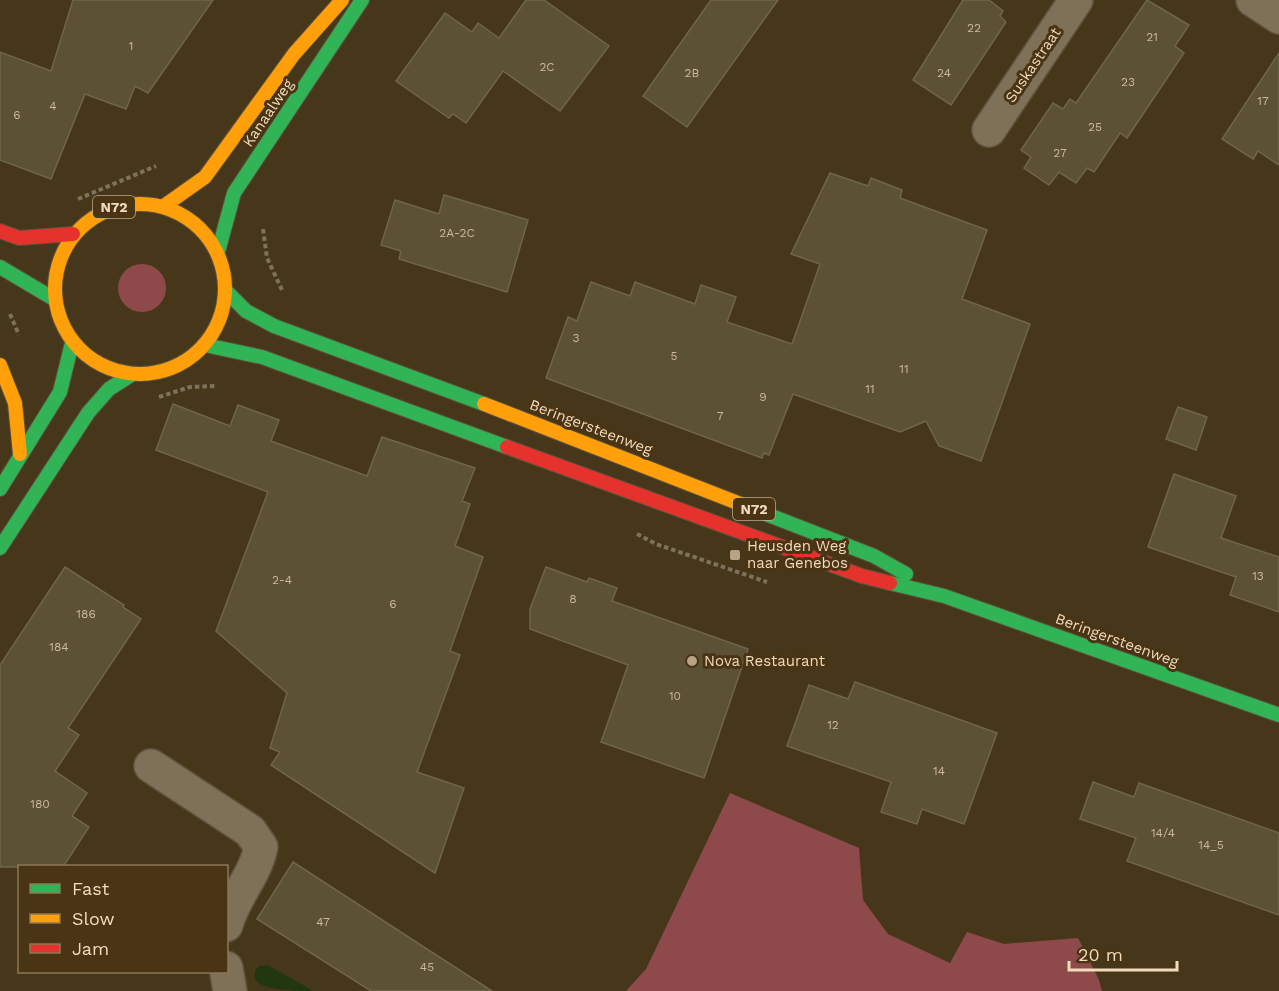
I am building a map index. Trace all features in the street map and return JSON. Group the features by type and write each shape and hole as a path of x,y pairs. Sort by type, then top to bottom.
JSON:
{"main road":[{"name":"Kanaalweg","path":"164,206 205,177 294,54 342,0"},
{"name":"Kanaalweg","path":"218,252 234,193 362,0"},
{"name":"N72","path":"139,203 164,206 196,224 218,252 226,291 220,319 206,345 184,363 158,373 131,375 98,365 72,343 60,322 54,299 57,265 73,234 91,217 114,207 139,203"},
{"path":"0,231 19,238 73,234"},
{"path":"0,267 54,299"},
{"name":"Beringersteenweg","path":"226,291 246,311 274,326 560,432 874,556 944,596"},
{"path":"0,489 60,392 72,343"},
{"name":"Beringersteenweg","path":"206,345 262,357 862,576 944,596 1279,715"},
{"path":"0,366 15,403 20,454"},
{"path":"0,548 88,413 109,389 131,375"}],"street":[{"name":"Suskastraat","path":"989,130 1076,0"},
{"path":"1253,0 1279,17"},
{"path":"151,766 250,831 261,847 256,867 231,907 228,918"},
{"path":"227,973 230,991"}],"path":[{"path":"76,200 176,158 205,177"},
{"path":"234,193 262,214 267,258 285,297"}],"shaded area":[{"path":"142,264 159,271 166,288 159,305 142,312 125,305 118,288 125,271"},
{"path":"730,793 859,848 863,900 888,934 950,963 967,932 1004,944 1078,938 1099,980 1102,991 626,991 646,969"},
{"path":"268,965 313,991 281,990 260,984 255,980 255,971 259,966"}],"building":[{"path":"73,0 213,0 148,93 135,86 126,109 85,94 51,179 0,160 0,52 51,71"},
{"path":"526,0 544,0 609,46 560,111 503,71 466,123 453,114 449,118 396,81 445,13 472,32 478,23 499,38"},
{"path":"711,0 778,0 687,127 643,96"},
{"path":"963,0 989,0 1003,11 1000,16 1006,22 951,105 913,80"},
{"path":"1147,0 1189,25 1175,46 1184,53 1127,138 1120,133 1094,172 1087,168 1076,183 1059,172 1049,185 1024,168 1031,157 1021,150 1053,103 1063,109 1070,99 1076,103"},
{"path":"1279,53 1279,165 1258,151 1253,159 1222,139"},
{"path":"830,173 868,186 871,178 902,190 900,198 987,230 962,299 1030,324 981,461 939,446 926,421 900,432 793,394 769,455 764,453 762,458 546,378 568,317 577,321 591,282 630,296 635,282 695,304 701,285 736,297 727,322 792,344 820,264 791,254"},
{"path":"444,195 528,220 507,292 399,259 401,251 381,245 395,200 439,214"},
{"path":"173,404 230,426 238,405 279,420 271,441 367,476 382,437 475,468 462,501 470,504 455,546 483,557 450,651 460,655 417,772 464,788 435,873 271,765 280,752 270,748 287,693 216,631 268,492 156,450"},
{"path":"1178,407 1207,417 1196,450 1166,439"},
{"path":"1174,474 1236,496 1221,538 1279,557 1279,612 1230,595 1236,577 1148,547"},
{"path":"65,567 124,605 123,607 141,619 68,728 79,735 55,771 87,793 72,816 89,827 64,865 0,867 0,665"},
{"path":"546,567 587,582 589,578 617,588 612,601 748,649 704,778 601,742 628,665 530,629 530,609"},
{"path":"855,682 997,733 964,824 922,809 917,824 881,812 891,782 787,746 809,685 848,699"},
{"path":"1093,782 1134,797 1139,783 1279,833 1279,915 1127,861 1136,838 1080,819"},
{"path":"293,862 492,991 371,991 257,919"}],"traffic: fast":[{"path":"218,252 234,193 362,0"},
{"path":"0,267 54,299"},
{"path":"226,291 246,311 274,326 484,404"},
{"path":"0,489 60,392 72,343"},
{"path":"205,345 262,357 507,447"},
{"path":"0,548 88,413 109,389 131,375"},
{"path":"761,512 874,556 906,574"},
{"path":"890,583 944,596 1279,715"}],"traffic: slow":[{"path":"164,206 205,177 294,54 342,0"},
{"path":"140,204 157,205 173,210 200,229 219,256 224,272 225,289 224,306 219,322 200,349 173,368 157,373 140,374 123,373 107,368 80,349 61,322 56,306 55,289 56,272 61,256 80,229 107,210 123,205 140,204"},
{"path":"0,365 15,403 20,454"},
{"path":"484,404 761,512"}],"traffic: jam":[{"path":"0,231 19,238 73,234"},
{"path":"507,447 862,576 890,583"}],"place":[{"name":"Heusden Weg naar Genebos","path":"735,555"},
{"name":"Nova Restaurant","path":"692,661"}]}
